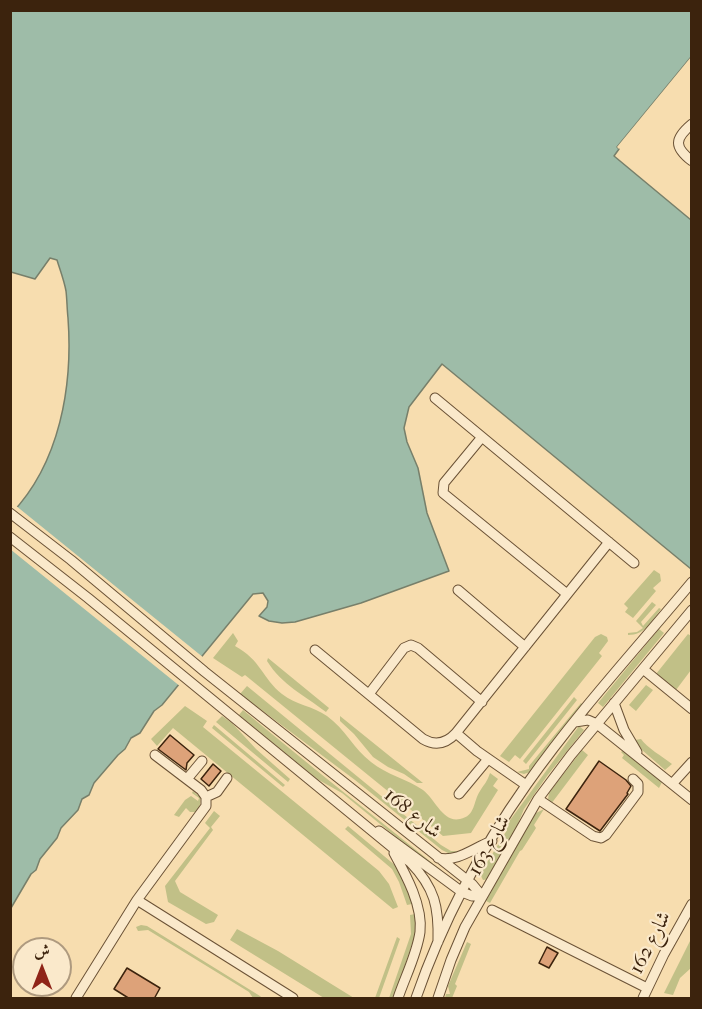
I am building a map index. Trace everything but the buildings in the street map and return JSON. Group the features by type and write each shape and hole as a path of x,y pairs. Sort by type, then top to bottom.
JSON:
{"street":[{"path":"692,124 679,138 678,145 680,151 692,161"},
{"path":"435,399 634,563"},
{"path":"482,437 444,483 443,493 567,594"},
{"name":"شارع 168","path":"10,513 468,882 482,896"},
{"name":"شارع 168","path":"10,537 88,598 410,862 430,887 437,909 438,942"},
{"path":"315,650 427,741 436,744 445,742 456,733 482,702 609,542"},
{"name":"شارع 163","path":"416,999 438,942 462,892 526,785 574,722 690,583"},
{"path":"458,590 525,648"},
{"name":"شارع 163","path":"438,999 458,943 482,896 538,799 571,755 692,610"},
{"path":"369,694 404,648 411,645 418,648 482,702"},
{"path":"643,669 692,709"},
{"path":"614,703 624,730 646,763"},
{"path":"574,722 588,720 597,724 692,800"},
{"path":"456,733 526,785"},
{"path":"76,999 137,900 206,806 206,797 201,790 155,755"},
{"path":"459,794 488,759"},
{"path":"187,779 202,760"},
{"path":"672,784 691,764"},
{"path":"206,797 217,792 227,778"},
{"path":"538,799 593,836 601,838 606,835 638,792 638,784 633,779"},
{"name":"شارع 168","path":"360,822 394,841 462,892 472,896 482,896"},
{"name":"شارع 163","path":"438,858 459,857 492,841"},
{"path":"392,848 413,896 420,926 417,944 398,999"},
{"path":"137,900 282,996 293,999"},
{"name":"شارع 162","path":"643,999 692,904"},
{"path":"492,910 647,988"}],"shaded area":[{"path":"11,11 691,11 691,57 617,147 619,149 614,156 691,220 691,569 442,364 409,407 404,428 418,468 427,513 449,571 361,603 295,622 269,621 259,616 267,607 268,601 263,593 253,594 162,705 154,711 140,733 131,738 125,749 94,783 89,795 82,799 78,810 61,828 57,838 40,859 36,870 31,874 11,908 11,514 28,494 52,448 65,396 69,344 66,291 57,260 50,258 35,279 11,272"},
{"path":"654,570 660,574 661,581 653,588 656,591 633,618 625,612 628,608 624,604"},
{"path":"652,602 656,605 641,622 643,626 659,608 661,609 644,630 628,635 628,633 637,632 643,628 636,621"},
{"path":"659,629 664,633 603,707 598,703"},
{"path":"233,633 238,641 235,646 256,663 282,694 327,716 371,762 423,790 449,817 460,819 469,815 490,773 498,779 493,786 498,790 471,833 443,836 245,675 242,677 213,658"},
{"path":"601,634 607,637 608,641 599,653 602,656 520,759 515,755 509,762 500,756 595,637"},
{"path":"688,634 691,636 691,670 676,690 656,674"},
{"path":"268,658 329,708 326,712 279,677 267,661"},
{"path":"646,685 653,690 636,711 629,705"},
{"path":"247,686 441,845 451,851 459,851 459,853 450,854 442,850 355,780 240,694"},
{"path":"574,697 577,700 526,764 523,761"},
{"path":"581,703 583,705 530,772 524,774 517,772 529,769 529,766"},
{"path":"185,706 207,721 203,727 379,871 389,884 398,907 393,909 173,728 157,746 151,739"},
{"path":"243,710 452,879 450,881 342,793 317,779 239,715"},
{"path":"222,716 290,779 288,782 216,722"},
{"path":"340,716 423,783 417,783 373,757 340,721"},
{"path":"214,725 285,785 283,787 212,728"},
{"path":"579,726 584,730 524,809 490,879 483,880 480,874 507,830 505,827"},
{"path":"641,739 672,764 665,770 642,750 635,740"},
{"path":"582,750 588,755 551,804 548,799 549,793"},
{"path":"624,750 662,782 659,788 622,758 624,755 621,752"},
{"path":"193,791 200,797 200,805 196,812 190,812 186,808 179,817 174,815 185,800 191,796 198,801 199,798 192,793"},
{"path":"544,809 534,825 536,828 490,903 486,901 534,814"},
{"path":"214,811 220,816 211,827 213,830 175,881 180,892 218,915 214,922 206,924 168,902 165,886 210,828 205,823"},
{"path":"348,826 396,866 412,904 407,905 392,869 345,829"},
{"path":"415,914 415,935 394,998 389,998 411,934 410,915"},
{"path":"147,926 262,998 253,998 249,992 148,930 138,931 136,927"},
{"path":"237,929 278,951 354,998 324,998 230,940"},
{"path":"397,937 400,939 379,998 375,998"},
{"path":"691,939 691,968 680,978 673,995 664,993"},
{"path":"467,942 471,944 455,984 457,986 452,998 445,998 446,994 450,994 448,986"}],"pier":[{"path":"691,57 691,61 619,149 617,147"},
{"path":"15,505 204,658 181,687 10,549 10,510"}]}
